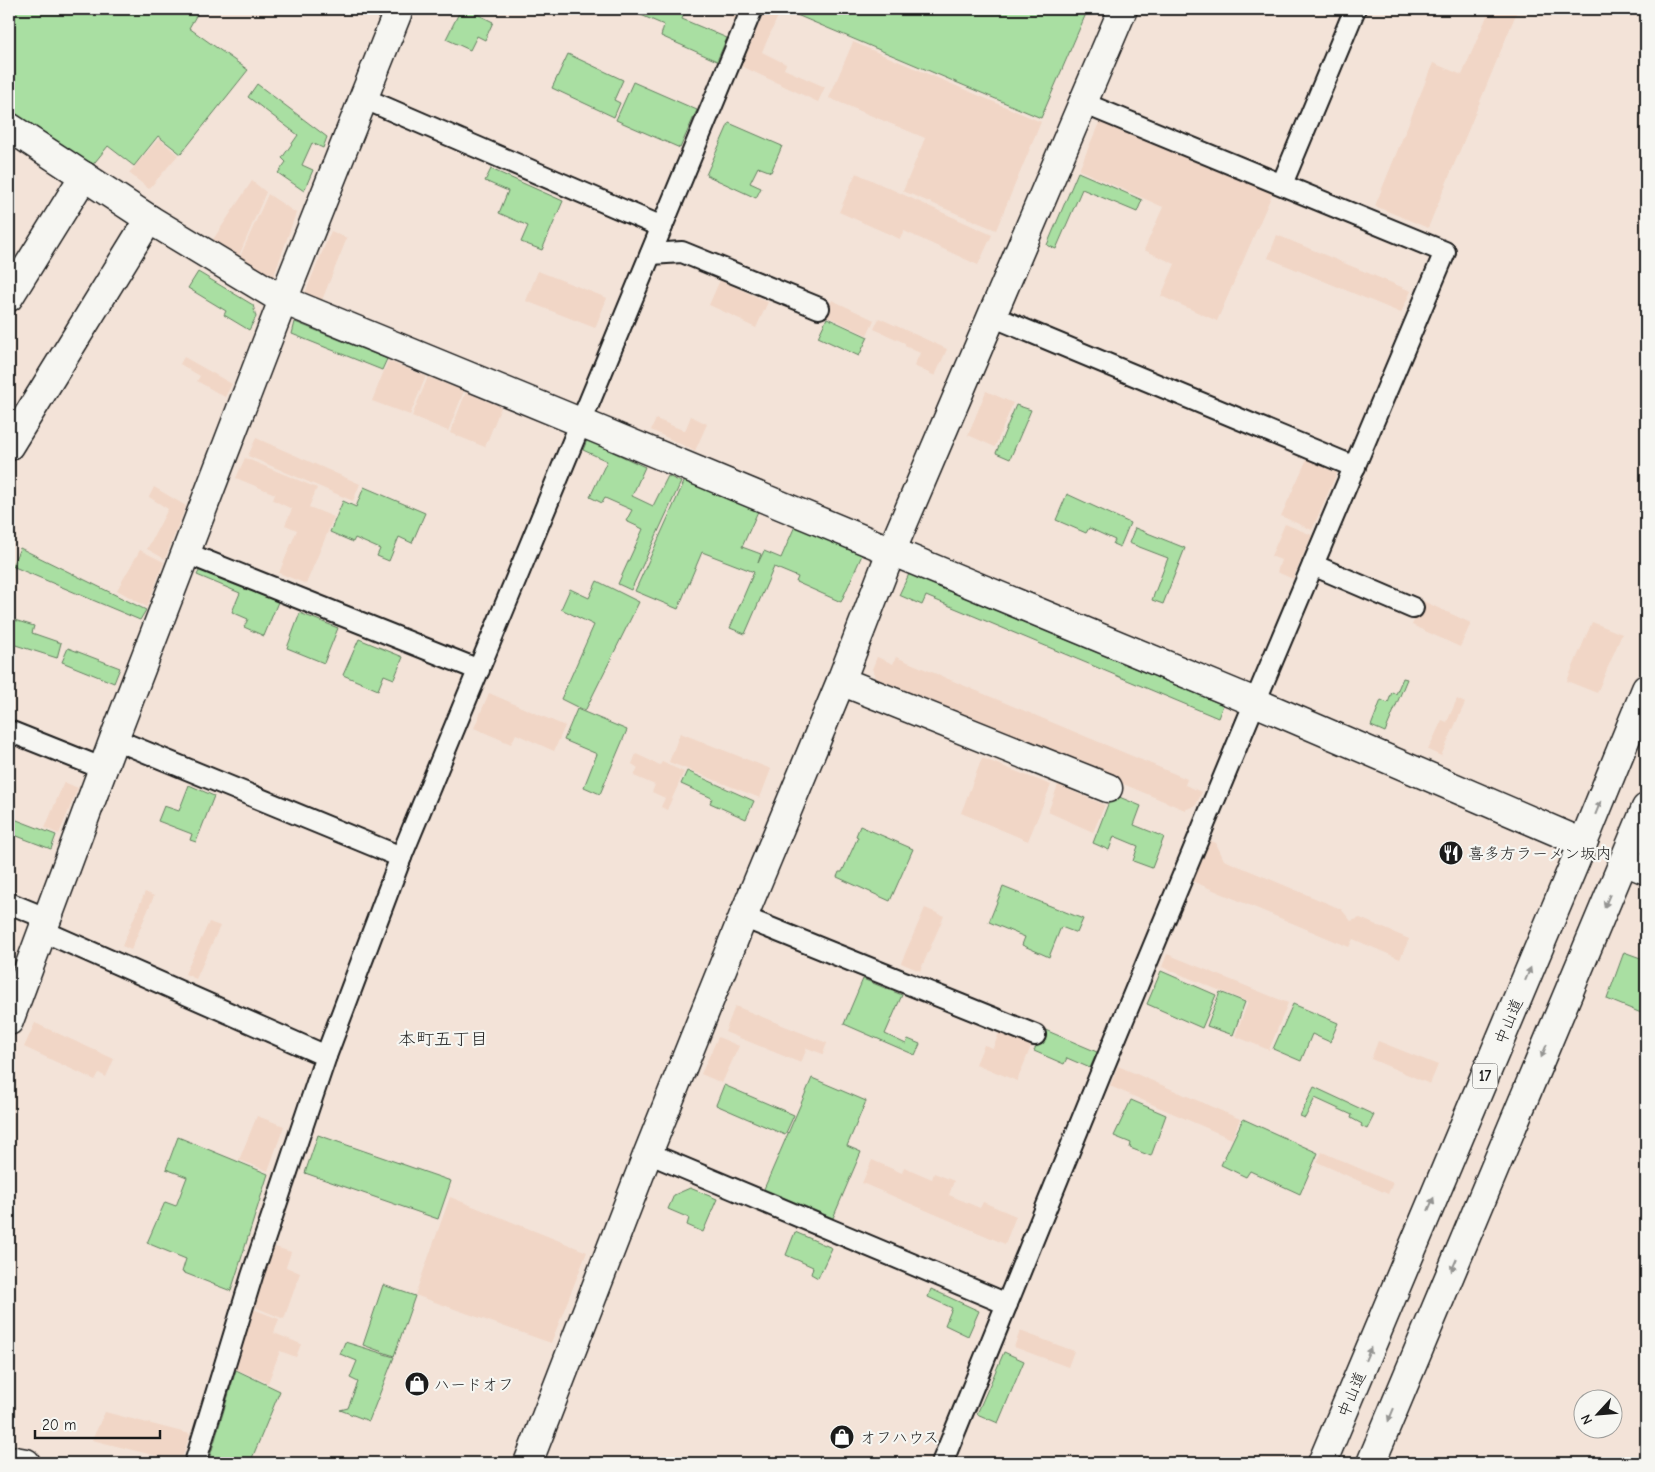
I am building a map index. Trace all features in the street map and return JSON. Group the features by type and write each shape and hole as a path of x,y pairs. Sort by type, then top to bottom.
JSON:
{"main road":[{"path":"9,1021 114,739 283,300 399,9"},
{"path":"528,1463 648,1153 743,916 841,681 892,552 1123,9"},
{"path":"9,128 149,219 283,300 1255,702 1583,842"},
{"path":"9,297 84,176"},
{"path":"9,446 149,219"},
{"path":"841,681 1108,788"},
{"name":"中山道","path":"1322,1463 1646,688"},
{"path":"1371,1463 1635,866 1646,808"},
{"path":"9,1460 26,1463"}],"lane":[{"path":"195,1463 252,1276 326,1056 400,856 479,670 752,9"},
{"path":"1282,184 1355,9"},
{"path":"363,98 662,227"},
{"path":"942,1463 1255,702 1446,252 1083,103"},
{"path":"651,254 682,252 820,308"},
{"path":"992,316 1355,467"},
{"path":"186,553 479,670"},
{"path":"1313,565 1413,608"},
{"path":"9,731 104,769"},
{"path":"114,739 400,856"},
{"path":"9,903 46,925 326,1056"},
{"path":"743,916 1035,1035"},
{"path":"648,1153 1007,1304"}],"shaded area":[{"path":"712,9 742,9 737,20"},
{"path":"766,9 779,14 762,52 786,64 784,69 825,87 818,102 739,65"},
{"path":"1490,9 1518,9 1428,228 1375,206 1433,63 1462,75"},
{"path":"853,42 1041,122 996,230 903,191 925,138 829,98"},
{"path":"1101,118 1273,192 1217,321 1161,296 1175,264 1144,250 1163,207 1079,170"},
{"path":"159,138 178,155 149,189 129,173"},
{"path":"856,173 992,235 978,265 904,231 900,239 839,212"},
{"path":"252,181 266,192 238,258 212,241"},
{"path":"268,194 296,213 273,279 238,261"},
{"path":"331,231 347,238 322,300 305,293"},
{"path":"1277,235 1411,291 1401,313 1268,258"},
{"path":"538,271 607,298 595,328 526,301"},
{"path":"720,280 768,302 756,328 709,305"},
{"path":"832,300 874,320 867,335 824,315"},
{"path":"879,318 947,349 935,376 914,366 920,353 905,346 905,343 874,329"},
{"path":"184,357 232,384 225,397 197,381 200,376 180,364"},
{"path":"388,361 426,376 410,415 372,401"},
{"path":"428,377 464,391 448,431 412,416"},
{"path":"986,391 1013,403 995,447 968,435"},
{"path":"466,392 501,407 485,447 450,433"},
{"path":"691,416 707,424 695,451 651,430 656,419 685,431"},
{"path":"256,438 360,484 353,501 248,456"},
{"path":"245,458 317,488 309,507 334,517 306,584 279,573 297,530 285,525 292,509 273,500 275,494 236,478"},
{"path":"1307,459 1337,473 1312,530 1281,516"},
{"path":"154,487 186,506 165,559 147,549 168,509 149,497"},
{"path":"1285,524 1312,535 1293,579 1277,572 1281,560 1271,556"},
{"path":"140,550 164,562 147,607 117,590"},
{"path":"1423,601 1471,623 1460,647 1412,625"},
{"path":"1592,622 1622,634 1597,693 1567,681"},
{"path":"877,657 893,664 896,657 1187,779 1185,785 1202,792 1196,805 1185,810 878,681 872,669"},
{"path":"489,693 565,726 554,751 516,734 511,744 474,728"},
{"path":"1457,699 1465,703 1441,756 1428,750 1442,720 1447,722"},
{"path":"680,733 771,769 760,798 669,762"},
{"path":"636,754 660,765 662,762 684,772 667,810 661,807 665,798 652,792 655,785 634,776 638,768 632,764"},
{"path":"982,758 1051,785 1028,841 961,813"},
{"path":"64,782 78,788 59,834 45,828"},
{"path":"1058,785 1105,805 1093,832 1048,812"},
{"path":"1209,840 1216,843 1224,860 1341,909 1351,921 1360,918 1409,939 1400,959 1353,939 1349,947 1192,881"},
{"path":"145,892 154,896 131,950 122,946"},
{"path":"925,908 944,916 920,971 901,963"},
{"path":"209,922 220,926 196,979 185,974"},
{"path":"1167,954 1288,1003 1269,1050 1235,1036 1248,1002 1162,967"},
{"path":"735,1006 827,1043 823,1054 807,1048 801,1063 725,1032"},
{"path":"35,1023 114,1059 106,1077 99,1073 95,1080 24,1047"},
{"path":"1000,1031 1032,1044 1017,1081 976,1064 984,1045 993,1048"},
{"path":"718,1037 739,1046 722,1083 701,1074"},
{"path":"1378,1041 1438,1065 1430,1084 1371,1059"},
{"path":"1118,1066 1240,1119 1232,1139 1110,1086"},
{"path":"257,1116 284,1126 268,1171 239,1160"},
{"path":"1322,1152 1393,1183 1388,1194 1317,1162"},
{"path":"872,1160 902,1173 904,1167 932,1179 934,1173 954,1181 949,1195 980,1208 983,1202 1016,1216 1005,1244 862,1183"},
{"path":"450,1197 587,1252 551,1343 415,1295"},
{"path":"272,1246 291,1252 286,1267 300,1273 284,1319 255,1307"},
{"path":"253,1309 279,1319 274,1333 301,1344 296,1357 280,1351 268,1383 236,1369"},
{"path":"1020,1331 1074,1351 1068,1367 1014,1347"},
{"path":"105,1412 190,1434 181,1462 92,1440"}],"green space":[{"path":"9,9 200,9 189,28 248,70 181,154 158,136 134,166 108,146 91,167 9,113"},
{"path":"461,9 467,9 493,22 485,40 477,36 470,50 446,39"},
{"path":"636,9 686,9 682,19 727,38 717,61 661,36 664,25 634,12"},
{"path":"794,9 1088,9 1041,118 792,13"},
{"path":"568,54 623,80 614,100 620,103 614,117 552,88"},
{"path":"633,82 697,110 680,148 616,120"},
{"path":"257,84 327,137 323,148 312,143 302,165 313,170 304,191 278,173 286,162 282,158 298,135 248,97"},
{"path":"729,123 782,146 771,172 758,167 750,183 761,188 756,198 706,175"},
{"path":"491,169 563,201 542,250 521,242 528,226 499,213 508,191 485,181"},
{"path":"1078,172 1142,200 1137,212 1082,189 1056,249 1047,245"},
{"path":"198,272 253,305 256,317 249,330 224,315 226,311 188,288"},
{"path":"827,318 868,337 859,356 818,337"},
{"path":"295,322 387,359 382,370 292,334"},
{"path":"1016,405 1031,410 1010,459 996,453"},
{"path":"587,440 645,467 632,496 653,506 668,476 681,482 631,590 618,584 643,529 626,521 632,510 605,498 602,503 590,497 607,461 583,450"},
{"path":"685,480 759,509 742,547 761,554 758,563 764,551 781,558 795,526 862,555 841,602 796,582 798,577 774,567 745,634 730,628 754,572 702,552 678,609 635,591"},
{"path":"364,487 425,513 412,543 399,537 389,561 377,556 380,549 355,538 353,542 330,532 343,501 356,507"},
{"path":"1067,494 1130,523 1120,547 1113,544 1115,540 1089,528 1086,533 1056,520"},
{"path":"1135,528 1185,548 1163,604 1152,600 1168,558 1129,543"},
{"path":"20,548 146,610 140,620 12,566"},
{"path":"200,569 278,602 264,636 244,627 248,619 232,612 240,593 197,575"},
{"path":"909,574 1223,705 1218,718 926,596 922,605 899,595"},
{"path":"597,581 639,602 585,711 561,699 594,625 561,609 570,589 589,598"},
{"path":"300,613 338,628 324,663 287,648"},
{"path":"11,619 34,626 32,633 61,643 57,658 9,643"},
{"path":"359,639 403,657 394,679 384,675 378,690 343,675"},
{"path":"68,648 120,668 114,683 62,662"},
{"path":"1403,678 1407,679 1385,732 1371,726 1381,700 1388,703 1392,692 1396,694"},
{"path":"577,709 627,730 600,794 584,787 597,754 564,740"},
{"path":"687,771 754,801 746,819 710,803 712,798 681,784"},
{"path":"189,785 214,796 196,842 190,840 192,834 158,821 164,806 179,811"},
{"path":"1112,794 1141,806 1134,825 1164,837 1152,868 1133,861 1138,846 1114,836 1109,850 1093,843"},
{"path":"9,817 56,835 51,849 9,833"},
{"path":"860,826 913,849 890,901 837,877 839,872 842,872 858,837 856,836"},
{"path":"1003,887 1083,919 1077,933 1061,927 1049,957 1022,945 1025,937 989,922"},
{"path":"1624,952 1646,960 1646,1015 1607,999"},
{"path":"1161,971 1216,995 1202,1028 1147,1004"},
{"path":"863,979 902,995 885,1034 906,1044 908,1039 920,1044 915,1055 844,1024"},
{"path":"1220,992 1245,1002 1233,1035 1207,1026"},
{"path":"1293,1004 1338,1023 1330,1042 1312,1034 1301,1061 1273,1049"},
{"path":"1043,1029 1097,1052 1090,1068 1067,1058 1064,1064 1034,1051"},
{"path":"812,1078 866,1101 847,1146 861,1152 833,1218 764,1189"},
{"path":"724,1085 794,1115 785,1135 716,1105"},
{"path":"1314,1087 1374,1115 1367,1129 1351,1118 1352,1115 1315,1098 1305,1118 1300,1116"},
{"path":"1131,1100 1166,1115 1151,1156 1130,1148 1131,1143 1114,1136"},
{"path":"1243,1119 1318,1153 1300,1194 1250,1171 1246,1177 1221,1165"},
{"path":"318,1135 451,1181 438,1219 305,1173"},
{"path":"178,1137 268,1174 231,1291 182,1272 186,1259 147,1243 165,1202 176,1206 187,1177 166,1169"},
{"path":"690,1188 717,1199 703,1232 687,1225 689,1218 668,1209 674,1195"},
{"path":"795,1232 832,1248 818,1278 811,1274 813,1267 786,1255"},
{"path":"383,1285 415,1296 394,1356 363,1345"},
{"path":"931,1289 979,1311 968,1336 945,1325 952,1308 928,1297"},
{"path":"345,1342 394,1357 369,1421 340,1410 348,1408 358,1382 350,1378 357,1361 340,1354"},
{"path":"1004,1352 1024,1361 998,1423 977,1414"},
{"path":"236,1370 280,1391 250,1463 208,1463"}],"place":[{"name":"喜多方ラーメン坂内","path":"1451,853"},
{"name":"ハードオフ","path":"417,1384"},
{"name":"オフハウス","path":"842,1437"}],"district":[{"name":"本町五丁目","path":"443,1039"}]}
